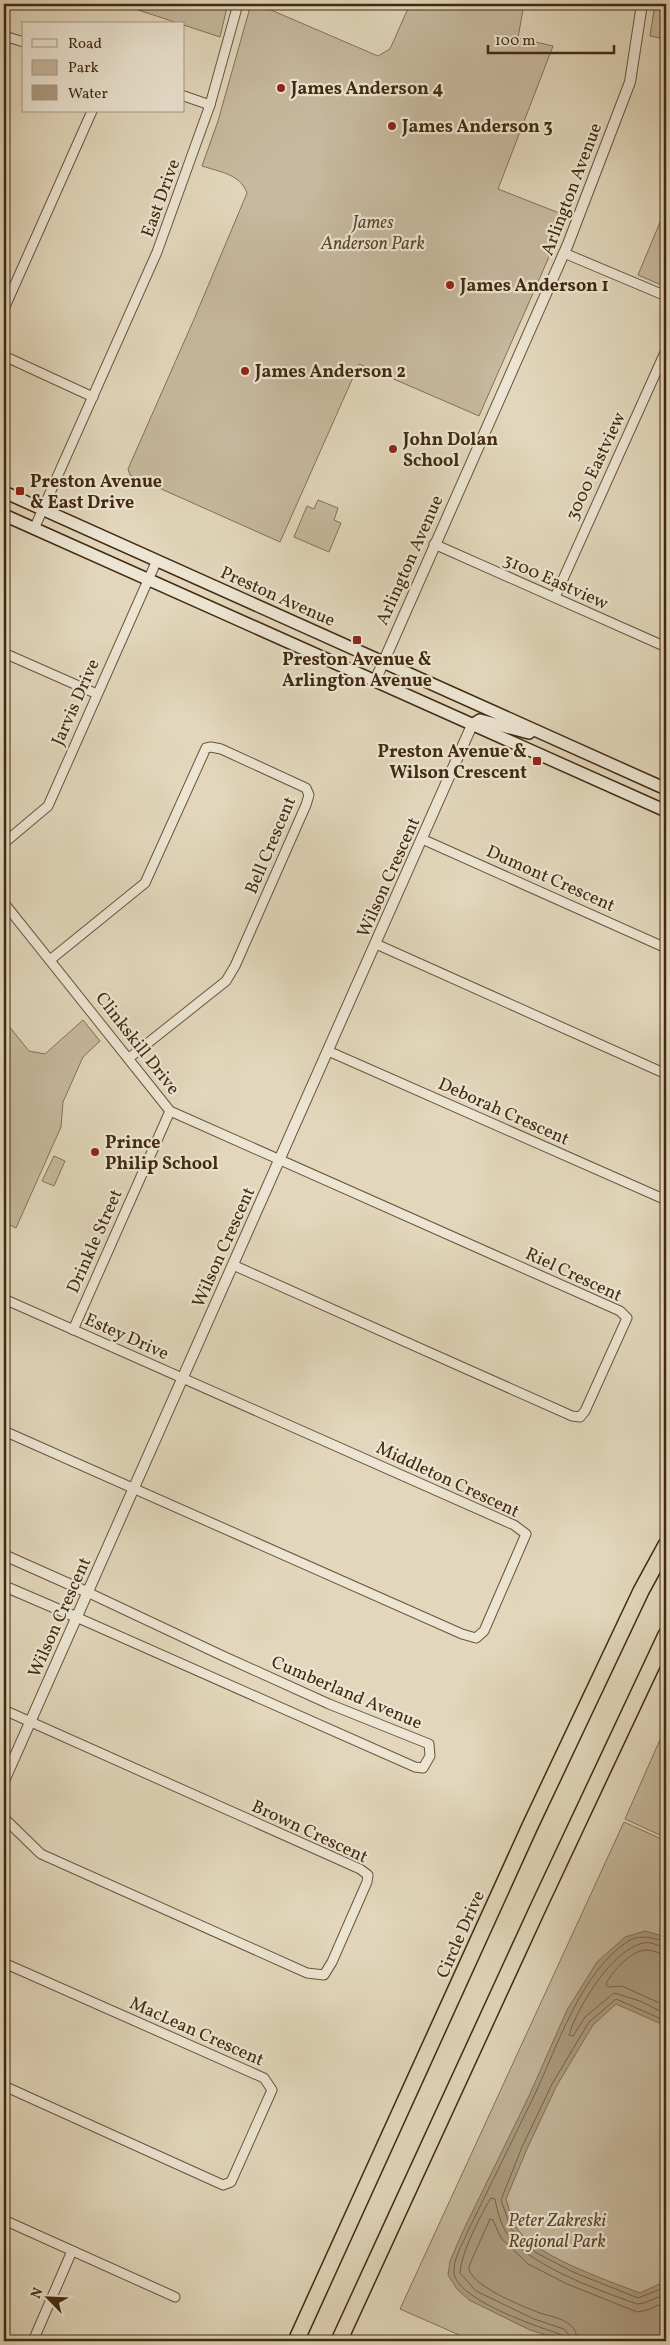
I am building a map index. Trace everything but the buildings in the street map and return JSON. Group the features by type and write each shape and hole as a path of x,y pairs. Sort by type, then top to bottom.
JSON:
{"highway":[{"name":"Circle Drive","path":"296,2341 530,1826 641,1591 666,1545"},
{"path":"340,2341 536,1910 666,1636"},
{"path":"344,2341 372,2268"}],"main road":[{"name":"Preston Avenue","path":"4,492 666,789"},
{"name":"Preston Avenue","path":"4,515 666,811"},
{"path":"467,699 472,725"},
{"name":"Preston Avenue","path":"472,725 480,720 523,733 538,733"}],"street":[{"name":"East Drive","path":"34,529 157,252 210,105 238,4"},
{"name":"Arlington Avenue","path":"374,681 564,253 630,82 642,4"},
{"path":"4,36 22,41"},
{"path":"185,96 210,105"},
{"path":"4,309 92,112"},
{"path":"564,253 666,296"},
{"name":"3000 Eastview","path":"555,597 666,350"},
{"path":"4,356 93,397"},
{"name":"3100 Eastview","path":"434,544 666,647"},
{"name":"Jarvis Drive","path":"4,843 48,806 157,560"},
{"path":"4,653 97,694"},
{"name":"Wilson Crescent","path":"4,1781 472,725"},
{"name":"Bell Crescent","path":"50,960 144,883 206,748 216,747 306,788 309,795 306,805 236,966 226,982 129,1058"},
{"name":"Dumont Crescent","path":"422,838 666,948"},
{"name":"Clinkskill Drive","path":"4,903 170,1111 279,1159"},
{"path":"376,944 666,1074"},
{"name":"Deborah Crescent","path":"328,1050 666,1200"},
{"name":"Drinkle Street","path":"73,1330 170,1111"},
{"name":"Riel Crescent","path":"233,1265 572,1416 580,1417 585,1411 627,1318 620,1311 279,1159"},
{"name":"Estey Drive","path":"4,1300 182,1379"},
{"name":"Middleton Crescent","path":"134,1489 462,1634 476,1638 484,1631 523,1545 526,1534 514,1525 182,1379"},
{"path":"4,1431 134,1489"},
{"name":"Cumberland Avenue","path":"4,1555 223,1656 429,1744 430,1756 424,1768 415,1767 228,1683 4,1586"},
{"path":"4,1710 30,1722"},
{"name":"Brown Crescent","path":"4,1818 41,1854 308,1973 324,1975 332,1962 367,1882 368,1875 360,1869 30,1722"},
{"name":"MacLean Crescent","path":"4,1963 264,2078 272,2090 231,2182 223,2185 4,2086"},
{"path":"4,2220 175,2297"},
{"path":"33,2341 72,2251"}],"green space":[{"path":"120,4 220,4 227,7 220,37 185,25 185,22 175,22"},
{"name":"James Anderson Park","path":"251,4 257,4 378,56 390,49 410,4 524,4 518,38 553,46 498,189 567,216 479,416 359,364 280,542 130,475 128,469 247,193 240,182 229,175 202,166 218,121"},
{"path":"655,4 666,4 666,39 650,36"},
{"path":"666,208 666,287 638,275"},
{"path":"318,500 338,508 334,520 341,523 329,552 294,537 307,506 314,509"},
{"path":"4,1020 29,1051 45,1054 83,1020 100,1041 83,1057 63,1102 61,1127 16,1228 4,1222"},
{"path":"54,1156 65,1161 54,1186 42,1181"},
{"path":"666,1726 666,1820 660,1835 625,1819"},
{"name":"Peter Zakreski Regional Park","path":"624,1822 666,1841 666,2341 473,2341 400,2309"}],"water":[{"path":"645,1931 666,1937 666,2026 616,2004 593,2025 556,2087 506,2199 515,2225 523,2236 553,2256 591,2274 640,2293 666,2281 666,2341 565,2341 530,2330 469,2300 457,2289 448,2275 450,2261 529,2096 567,2010 597,1962 625,1937"}],"place":[{"name":"James Anderson 4","path":"281,88"},
{"name":"James Anderson 3","path":"392,126"},
{"name":"James Anderson 1","path":"450,285"},
{"name":"James Anderson 2","path":"245,371"},
{"name":"John Dolan School","path":"393,449"},
{"name":"Preston Avenue & East Drive","path":"20,491"},
{"name":"Preston Avenue & Arlington Avenue","path":"357,640"},
{"name":"Preston Avenue & Wilson Crescent","path":"537,761"},
{"name":"Prince Philip School","path":"95,1152"}]}
